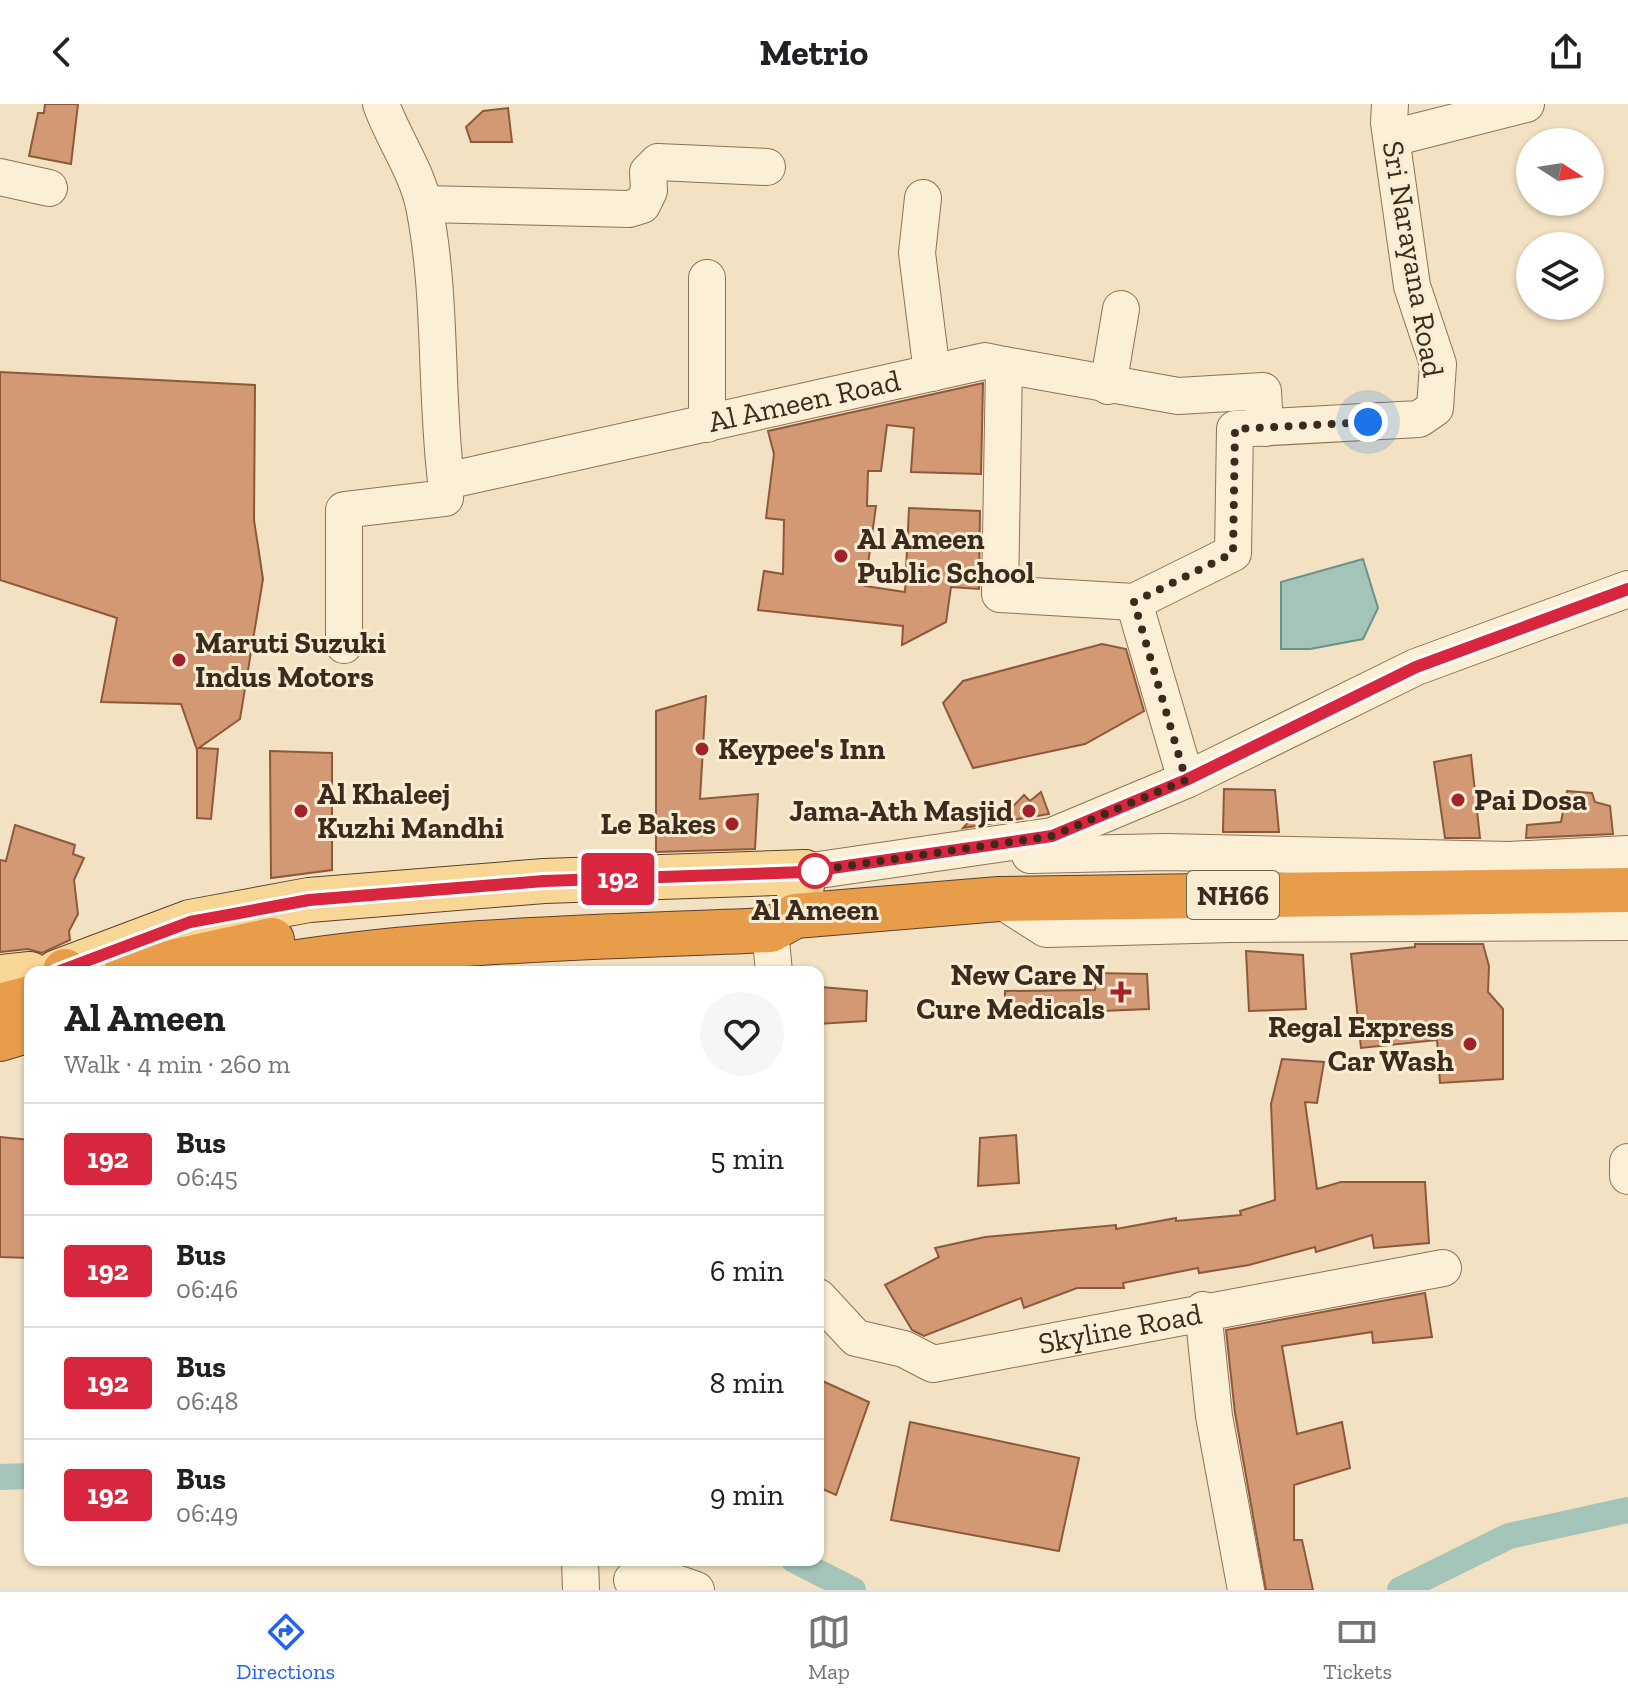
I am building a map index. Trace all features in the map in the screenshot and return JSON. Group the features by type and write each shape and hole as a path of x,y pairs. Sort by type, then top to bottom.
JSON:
{"highway":[{"name":"NH66","path":"269,966 322,956 456,943 782,923 839,911 999,899 1628,890"},
{"name":"NH66","path":"150,966 207,952 359,929 770,906 782,923"},
{"path":"0,1006 24,1000"},
{"path":"0,1039 24,1032"}],"main road":[{"path":"80,966 190,922 309,900 544,881 805,872 782,923"},
{"path":"0,977 24,975"}],"street":[{"path":"1391,121 1526,104"},
{"path":"344,645 344,510 445,498 438,413 437,326 424,204 392,106"},
{"name":"Sri Narayana Road","path":"1134,602 1233,553 1235,429 1419,419 1435,408 1438,364 1412,286 1391,121"},
{"path":"424,204 629,209 642,205 649,191 648,172 658,162 767,167"},
{"path":"0,177 49,188"},
{"path":"923,198 917,253 932,373"},
{"path":"707,278 707,424"},
{"path":"1108,386 1121,309"},
{"name":"Al Ameen Road","path":"446,481 985,361 1108,386 1178,396 1263,391 1265,428"},
{"path":"1004,365 1000,594 1134,602 1186,780"},
{"path":"805,872 1052,836 1186,780 1416,667 1628,589"},
{"path":"839,911 870,876 979,858 1083,851 1509,860 1628,854"},
{"path":"999,899 1046,929 1231,924 1628,922"},
{"path":"775,966 782,923"},
{"path":"1628,1162 1628,1176"},
{"name":"Skyline Road","path":"824,1303 856,1338 904,1349 933,1364 1203,1310 1443,1268"},
{"path":"1203,1310 1214,1416 1246,1590"},
{"path":"580,1566 581,1590"},
{"path":"623,1581 656,1576 696,1590"}],"water":[{"path":"1363,559 1378,608 1363,639 1310,649 1281,649 1281,582"}],"building":[{"path":"45,104 78,104 71,164 29,156 38,113 44,113"},
{"path":"508,108 512,142 471,142 466,127 483,111"},
{"name":"Maruti Suzuki Indus Motors","path":"0,372 255,385 254,520 263,579 240,719 199,748 218,749 211,819 197,818 197,750 181,704 101,702 117,618 0,580"},
{"path":"983,383 981,474 911,472 914,428 887,425 881,471 868,471 867,506 876,506 865,586 905,592 909,508 980,511 979,589 951,587 946,622 902,645 903,626 758,610 764,571 783,574 784,520 766,518 774,454 768,431"},
{"path":"1102,644 1126,649 1144,711 1085,744 973,768 943,703 963,681"},
{"path":"706,696 700,799 758,794 755,849 656,852 656,711"},
{"name":"Al Khaleej Kuzhi Mandhi","path":"270,751 332,753 332,870 271,878"},
{"name":"Pai Dosa","path":"1471,755 1480,838 1445,838 1434,762"},
{"path":"1224,789 1275,790 1279,832 1223,832"},
{"path":"1567,791 1592,793 1595,802 1610,806 1613,834 1526,838 1527,825 1561,822"},
{"name":"Jama-Ath Masjid","path":"1041,792 1049,814 963,828 984,805 1004,816 1024,795 1030,801"},
{"path":"15,825 75,845 73,854 84,858 74,880 78,914 69,931 70,940 42,953 28,949 0,952 0,860 6,861"},
{"path":"1415,944 1483,944 1489,966 1488,992 1503,1009 1503,1079 1440,1083 1437,1040 1361,1048 1351,954 1415,947"},
{"path":"1246,951 1303,955 1306,1009 1249,1011"},
{"path":"1095,973 1147,974 1149,1009 1005,1015 1005,991 1095,990"},
{"path":"824,987 867,991 866,1021 824,1024"},
{"path":"1282,1059 1324,1062 1317,1103 1305,1102 1317,1189 1341,1182 1425,1182 1429,1243 1374,1248 1372,1235 1316,1252 1315,1247 1249,1265 1199,1273 1198,1268 1123,1283 1124,1288 1077,1288 1024,1308 1021,1298 924,1336 912,1330 885,1285 939,1257 935,1248 985,1237 1116,1225 1116,1229 1176,1218 1176,1221 1241,1215 1240,1211 1275,1200 1271,1104"},
{"path":"1016,1135 1019,1183 978,1186 980,1138"},
{"path":"0,1137 24,1139 24,1258 0,1257"},
{"path":"1425,1293 1432,1337 1373,1343 1372,1332 1282,1346 1297,1434 1342,1422 1350,1468 1294,1485 1294,1540 1302,1540 1313,1590 1266,1590 1235,1413 1226,1330"},
{"path":"824,1382 869,1402 836,1495 824,1490"},
{"path":"910,1422 1079,1458 1059,1551 891,1520"}],"waterway":[{"path":"0,1477 24,1476"},
{"path":"1400,1590 1509,1536 1628,1510"},
{"path":"806,1566 853,1590"}],"bus line":[{"name":"192","path":"78,966 190,922 309,900 544,881 805,872 1052,836 1186,780 1416,667 1628,589"}],"place":[{"name":"Al Ameen Public School","path":"841,556"},
{"name":"Maruti Suzuki Indus Motors","path":"179,660"},
{"name":"Keypee's Inn","path":"702,749"},
{"name":"Pai Dosa","path":"1458,800"},
{"name":"Al Khaleej Kuzhi Mandhi","path":"301,811"},
{"name":"Jama-Ath Masjid","path":"1029,811"},
{"name":"Le Bakes","path":"732,824"},
{"name":"Al Ameen","path":"815,871"},
{"name":"New Care N Cure Medicals","path":"1121,992"},
{"name":"Regal Express Car Wash","path":"1470,1044"}],"route":[{"path":"815,871 805,872 1052,836 1186,780 1134,602 1233,553 1235,429 1368,422"}]}
